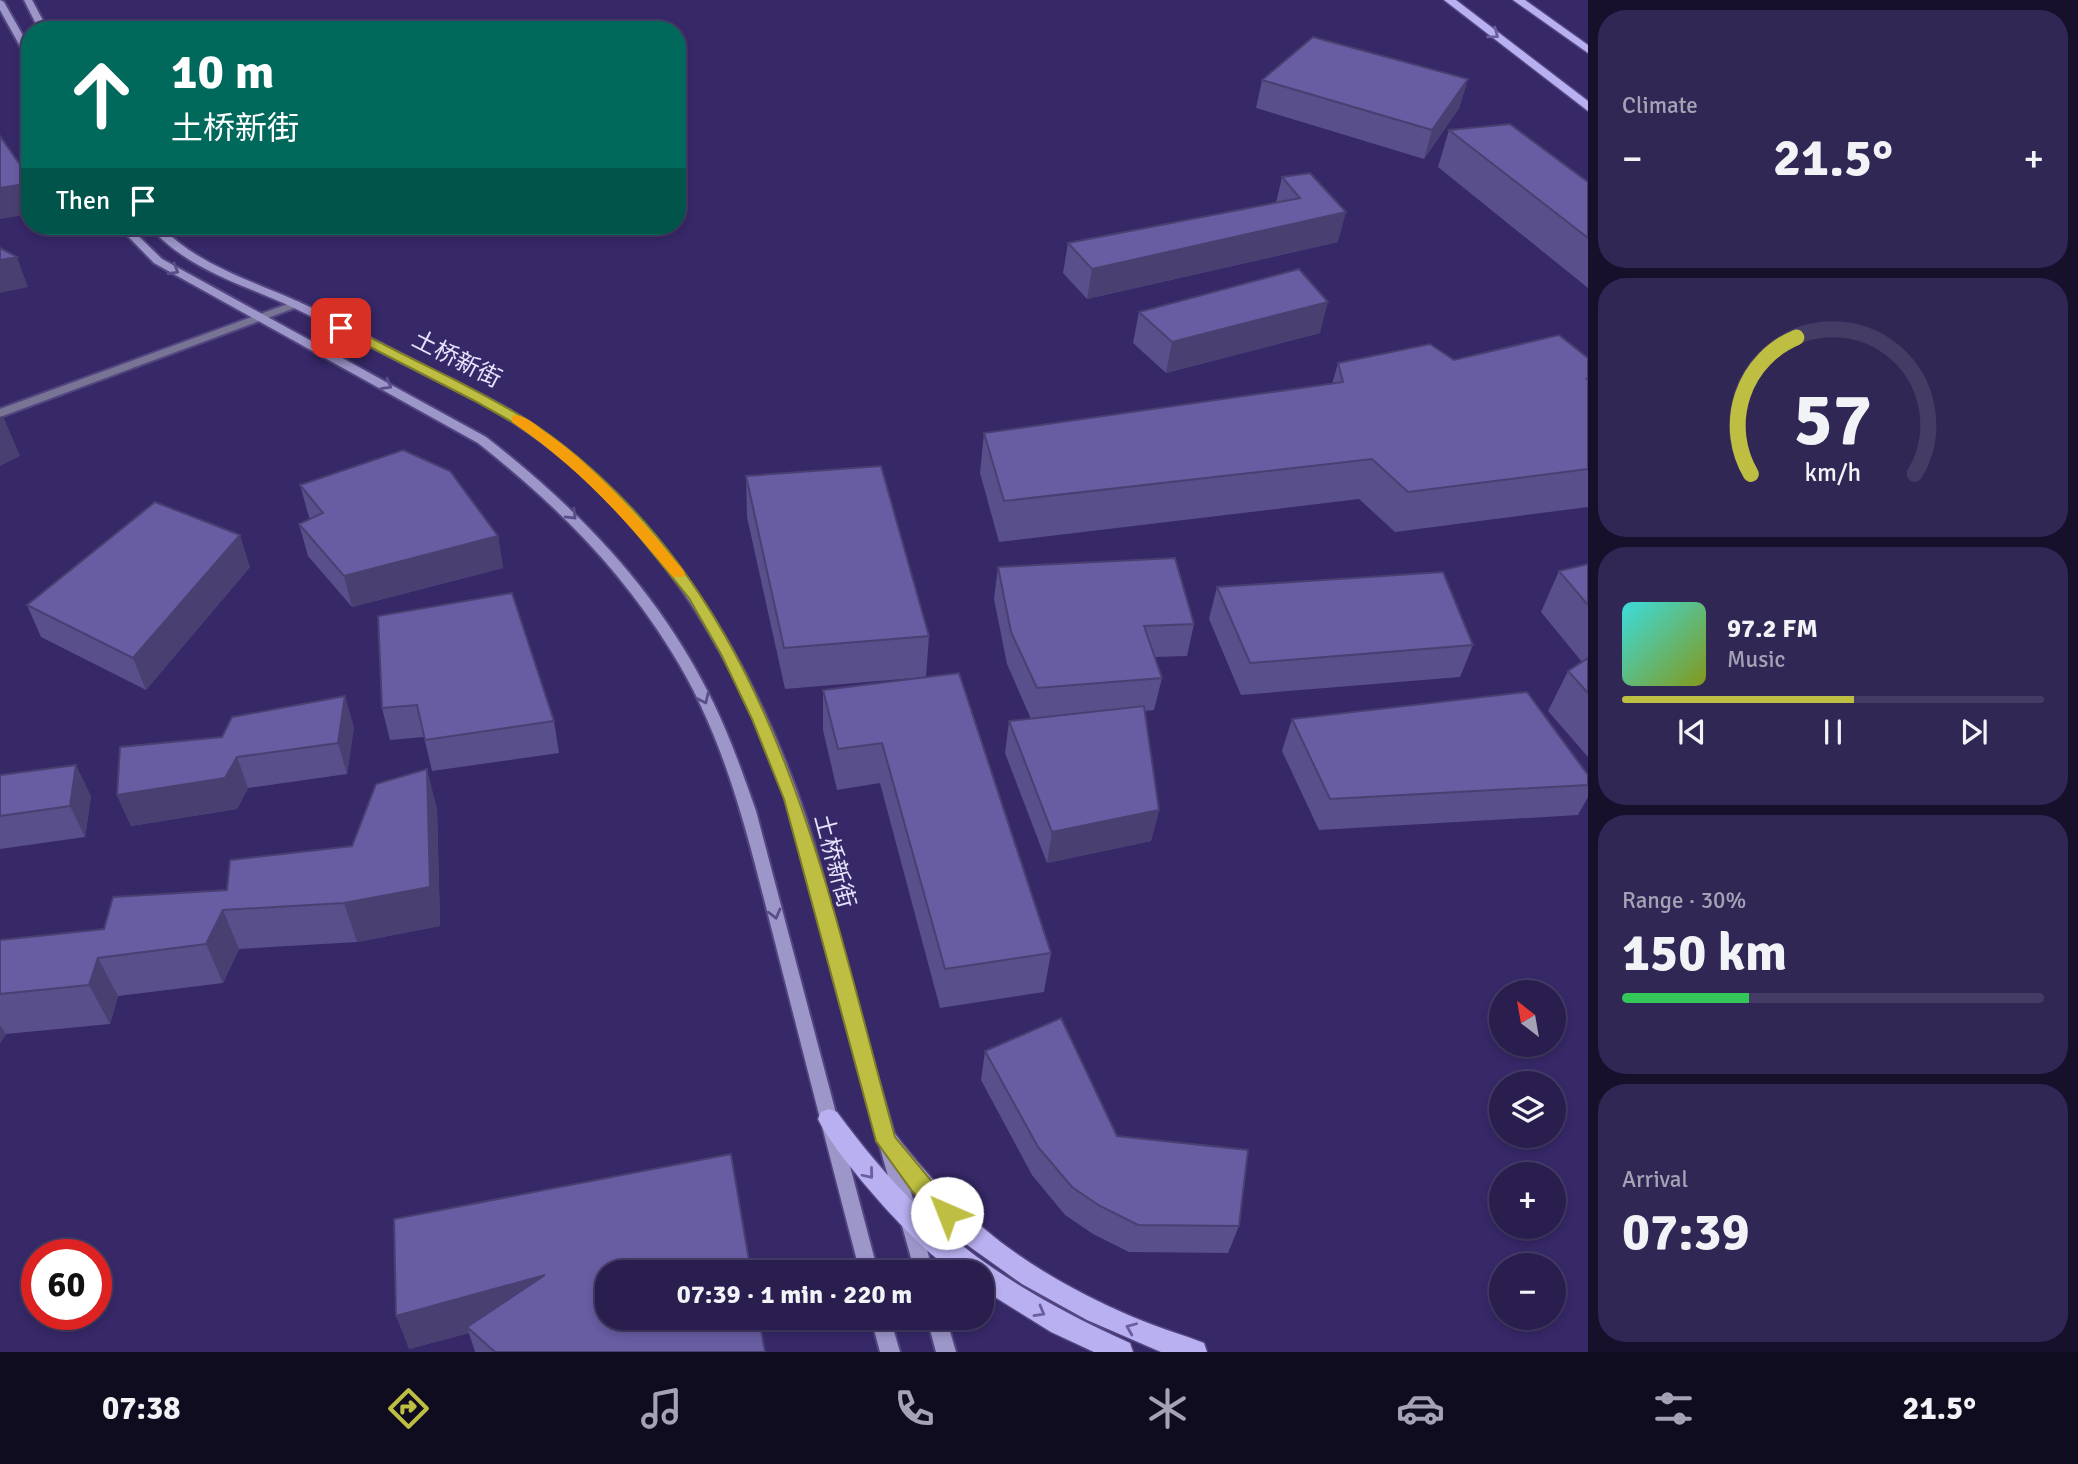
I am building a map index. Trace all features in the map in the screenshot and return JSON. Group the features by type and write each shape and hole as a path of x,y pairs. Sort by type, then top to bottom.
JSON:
{"main road":[{"path":"28,0 39,21"},
{"path":"1449,0 1588,107"},
{"path":"1518,0 1588,50"},
{"path":"0,2 21,40"},
{"path":"1539,67 1588,98"},
{"path":"131,235 158,261 444,417 514,463 586,529 622,568 654,610 690,669 720,733 748,809 866,1260"},
{"name":"土桥新街","path":"163,235 179,250 296,304 519,420 554,444 591,475 627,512 694,595 729,654 761,719 792,799 921,1260"},
{"path":"829,1119 868,1175 908,1216 961,1260"},
{"path":"887,1141 919,1184 947,1213 1021,1270 1123,1325 1195,1352"},
{"path":"994,1283 1060,1324 1121,1352"},
{"path":"884,1330 890,1352"},
{"path":"940,1330 946,1352"}],"street":[{"path":"0,413 296,304"}],"building":[{"path":"1313,37 1468,79 1432,130 1262,80"},
{"path":"1510,124 1588,182 1588,238 1449,130"},
{"path":"0,136 21,166 21,184 0,188"},
{"path":"1310,173 1346,212 1092,269 1068,243 1300,198 1282,177"},
{"path":"0,248 17,257 0,260"},
{"path":"1299,269 1328,302 1172,342 1139,312"},
{"path":"1559,335 1588,358 1588,469 1408,492 1372,459 1004,501 984,433 1343,382 1338,363 1430,344 1454,360"},
{"path":"403,450 450,471 498,536 344,576 299,524 323,513 300,485"},
{"path":"881,466 929,636 784,648 746,476"},
{"path":"155,502 240,535 133,658 27,605"},
{"path":"1175,558 1194,624 1144,626 1162,678 1037,688 1011,632 998,567"},
{"path":"1588,564 1588,605 1559,571"},
{"path":"1443,572 1473,645 1250,663 1217,587"},
{"path":"512,593 554,721 425,740 417,705 382,708 378,616"},
{"path":"1588,658 1588,693 1568,671"},
{"path":"959,673 1051,953 945,969 882,743 838,749 823,690"},
{"path":"1527,692 1588,775 1588,785 1330,799 1292,719"},
{"path":"345,696 338,743 237,757 225,778 117,795 120,747 222,737 232,717"},
{"path":"1144,706 1159,810 1052,832 1009,721"},
{"path":"76,765 70,806 0,816 0,775"},
{"path":"427,769 430,887 344,903 223,910 206,944 98,958 89,985 0,994 0,940 104,929 113,897 227,890 230,860 352,846 376,784"},
{"path":"1061,1018 1117,1136 1248,1150 1239,1226 1138,1225 1100,1206 1072,1187 1038,1147 985,1051"},
{"path":"731,1154 749,1260 595,1260 595,1330 761,1330 765,1352 495,1352 467,1327 545,1275 396,1316 394,1219"}],"slow traffic":[{"path":"516,419 554,444 591,475 627,512 678,574"}],"route":[{"path":"341,328 477,397 519,420 554,444 591,475 627,512 694,595 729,654 761,719 792,799 887,1141 919,1184 947,1213"}]}
